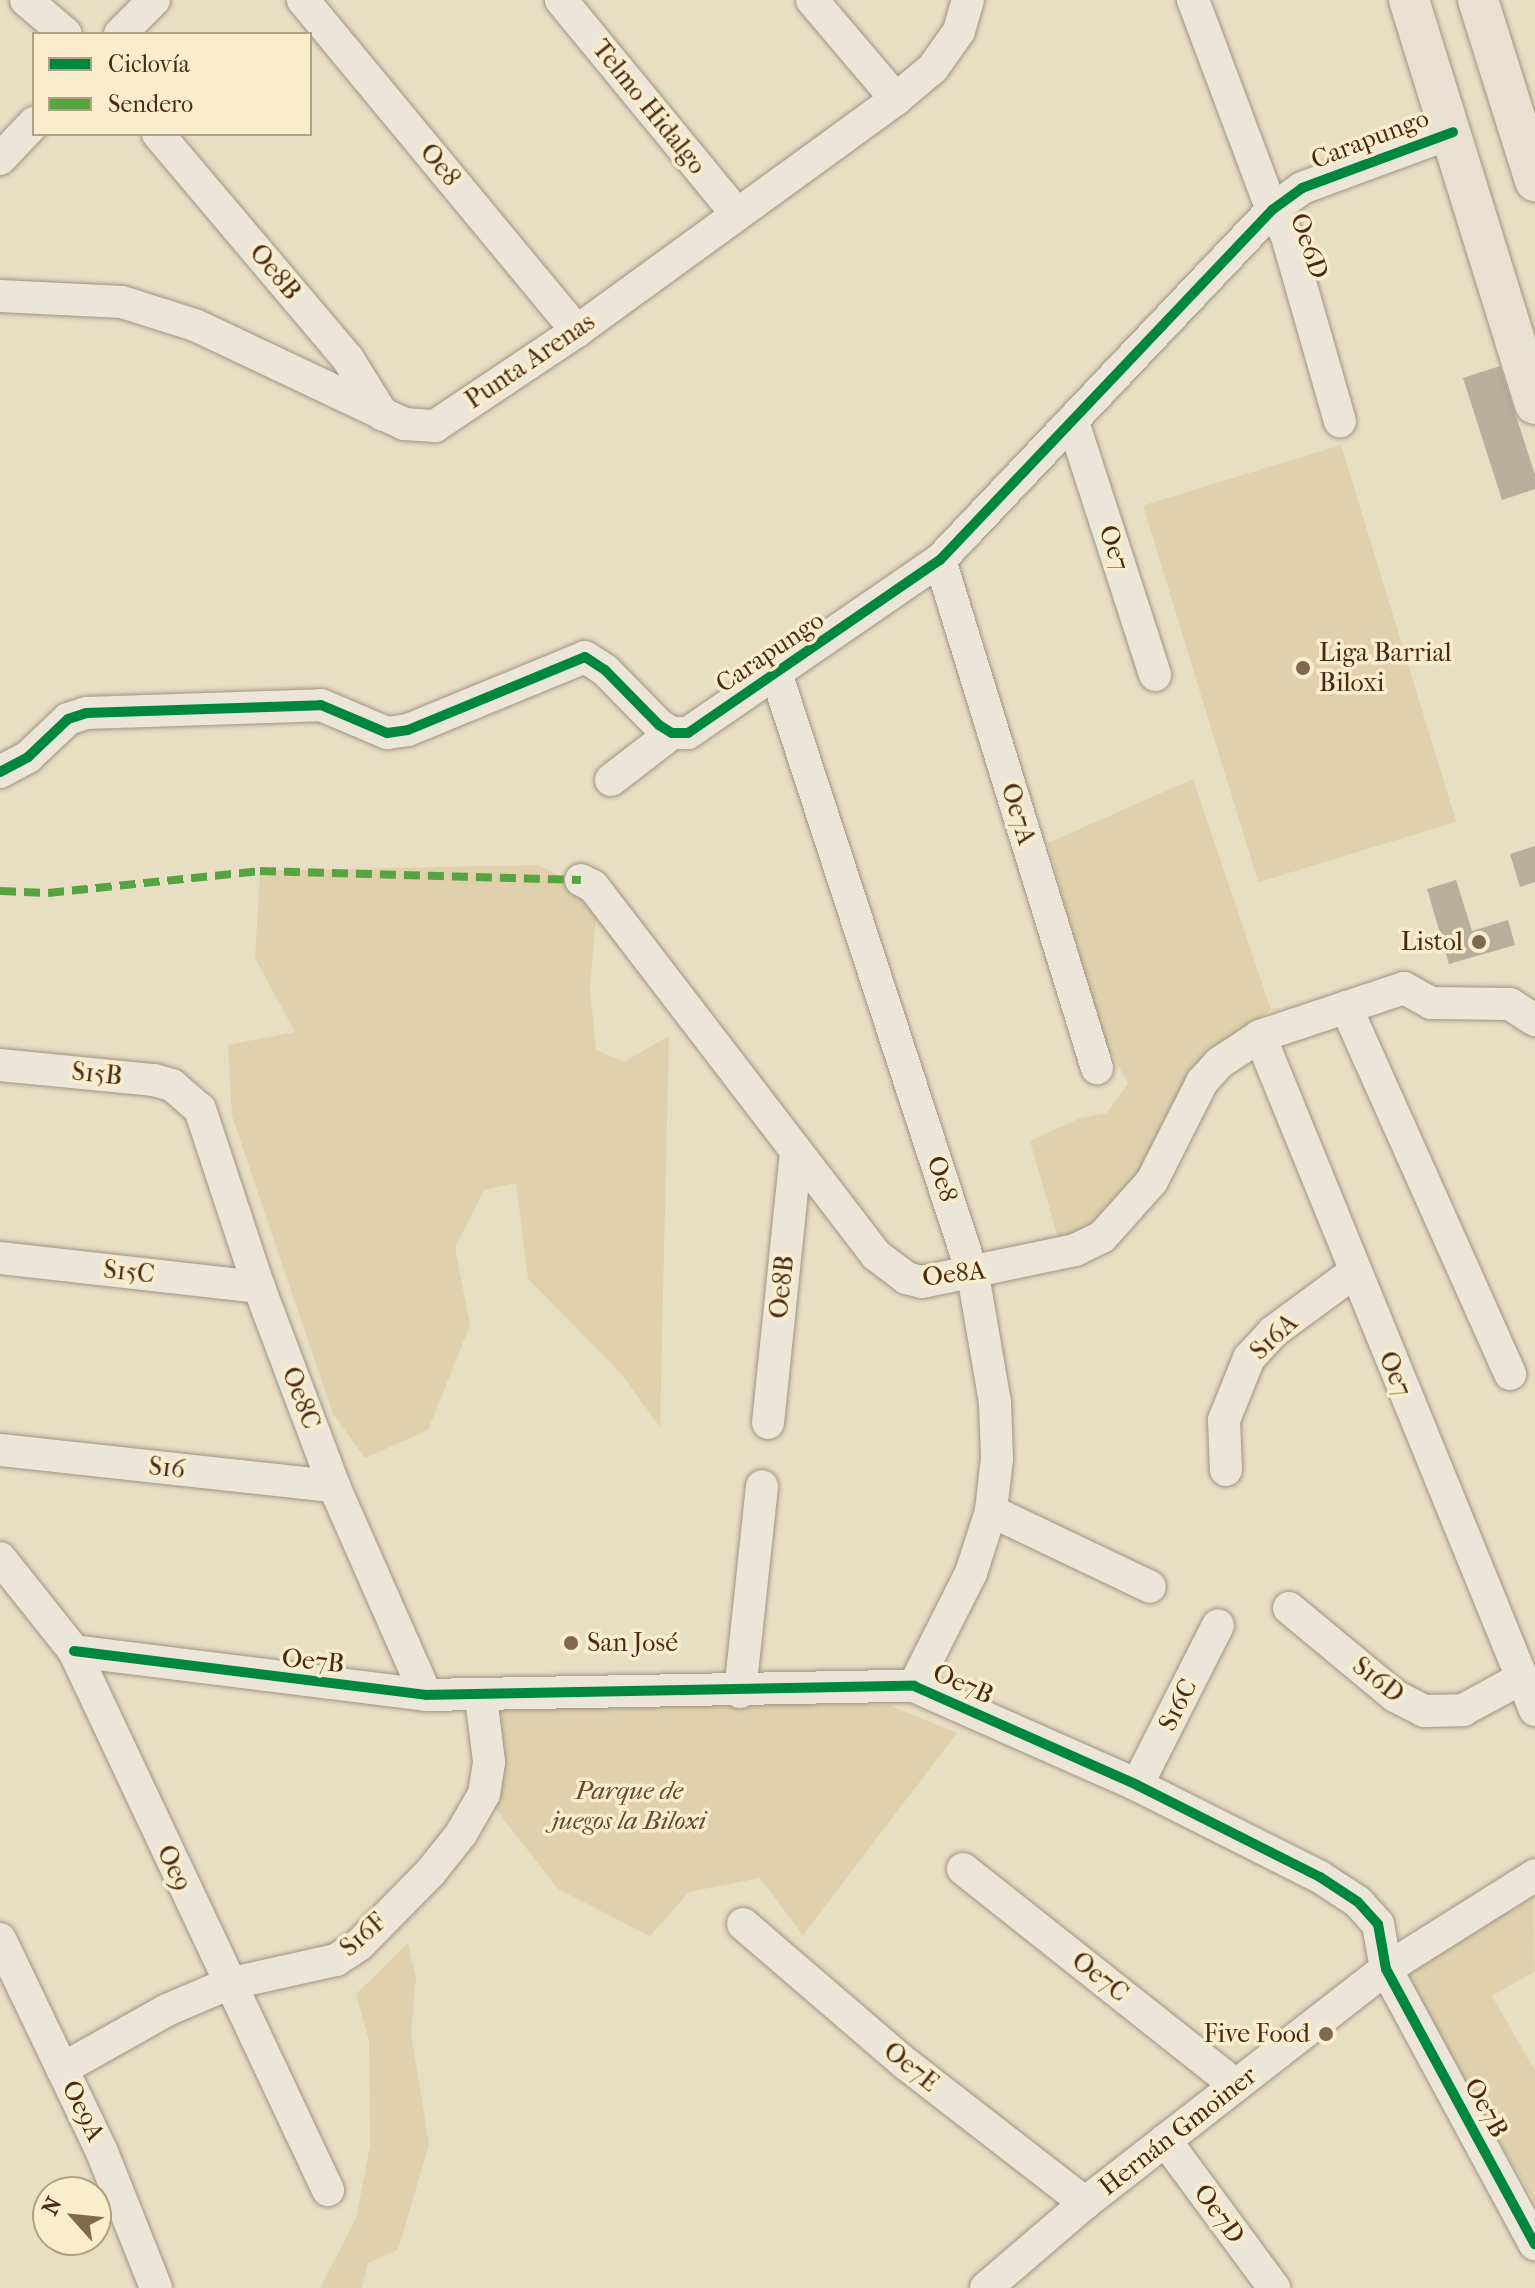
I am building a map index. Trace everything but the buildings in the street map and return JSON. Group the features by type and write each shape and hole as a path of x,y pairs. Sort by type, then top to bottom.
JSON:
{"main road":[{"path":"1409,0 1453,132 1535,404"},
{"path":"1478,0 1535,181"}],"street":[{"path":"26,0 64,32"},
{"path":"122,32 154,0"},
{"name":"Oe8","path":"303,0 577,331"},
{"name":"Telmo Hidalgo","path":"561,0 736,213"},
{"path":"812,0 896,99"},
{"name":"Punta Arenas","path":"0,296 122,302 195,325 383,415 423,428 435,426 577,331 896,99 933,68 959,31 968,0"},
{"name":"Oe6D","path":"1193,0 1272,210 1286,233 1340,421"},
{"path":"0,159 32,125"},
{"name":"Carapungo","path":"611,780 672,733 688,733 777,676 940,560 1272,210 1302,188 1453,132"},
{"name":"Oe8B","path":"160,136 348,359 383,415"},
{"name":"Oe7","path":"1073,422 1155,675"},
{"name":"Oe7A","path":"940,560 1097,1068"},
{"path":"0,772 28,757 68,719 86,713 321,705 387,733 408,730 585,657 672,733"},
{"name":"Oe8","path":"777,676 973,1275 995,1402 997,1458 991,1511 971,1573 914,1686"},
{"name":"Oe8A","path":"581,880 593,886 885,1265 922,1282 973,1275 1075,1250 1102,1237 1152,1181 1202,1082 1219,1063 1260,1036 1404,988 1431,1003 1510,1004 1535,1020"},
{"path":"1346,1007 1510,1374"},
{"name":"Oe7","path":"1260,1036 1353,1273 1535,1710"},
{"name":"S15B","path":"0,1065 154,1080 190,1096"},
{"name":"Oe8C","path":"190,1096 208,1126 259,1287 334,1486 426,1695"},
{"name":"Oe8B","path":"768,1423 796,1151"},
{"name":"S15C","path":"0,1258 259,1287"},
{"name":"S16A","path":"1226,1470 1224,1420 1249,1358 1273,1332 1353,1273"},
{"name":"S16","path":"0,1450 334,1486"},
{"path":"740,1692 762,1486"},
{"path":"991,1511 1150,1587"},
{"name":"Oe9","path":"0,1558 74,1651 228,1984 328,2190"},
{"name":"S16D","path":"1289,1608 1395,1696 1424,1711 1463,1710 1522,1678"},
{"name":"S16C","path":"1137,1785 1218,1625"},
{"name":"Oe7B","path":"74,1651 426,1695 481,1697 914,1686 1137,1785 1320,1877 1358,1902 1378,1924 1386,1969 1535,2244"},
{"name":"S16F","path":"62,2069 167,2010 228,1984 336,1960 359,1945 430,1873 484,1794 489,1762 481,1697"},
{"name":"Oe7C","path":"963,1869 1236,2085"},
{"name":"Hernán Gmoiner","path":"986,2288 1085,2203 1386,1969 1535,1876"},
{"name":"Oe7E","path":"743,1924 906,2064 1085,2203"},
{"name":"Oe9A","path":"0,1939 102,2152 156,2288"},
{"name":"Oe7D","path":"1165,2140 1274,2288"}],"green space":[{"name":"Liga Barrial Biloxi","path":"1341,445 1456,822 1258,882 1143,506"},
{"path":"1193,779 1271,1010 1219,1045 1156,1153 1102,1222 1059,1241 1030,1141 1080,1118 1107,1113 1128,1083 1100,1034 1048,843"},
{"path":"538,865 570,881 596,915 590,989 596,1050 624,1062 669,1036 660,1427 619,1371 528,1279 516,1183 484,1190 455,1247 470,1325 428,1430 365,1458 333,1414 232,1116 228,1045 295,1032 255,958 260,871"},
{"name":"Parque de juegos la Biloxi","path":"481,1697 889,1705 957,1733 803,1935 760,1878 689,1892 650,1936 558,1889 484,1794"},
{"path":"1533,1898 1535,1971 1492,1996 1535,2071 1535,2203 1403,1973"},
{"path":"408,1943 416,1978 411,2033 429,2144 398,2250 368,2263 362,2288 320,2288 356,2219 370,2146 369,2041 356,1994"}],"marked path":[{"path":"0,891 48,893 260,871 581,880"}],"cycle path":[{"path":"0,772 28,757 68,719 86,713 321,705 387,733 408,730 585,657 605,670 659,725 672,733 688,733 940,560 1272,210 1302,188 1453,132"},
{"path":"74,1651 426,1695 914,1686 1137,1785 1320,1877 1358,1902 1378,1924 1386,1969 1535,2244"}],"place":[{"name":"Liga Barrial Biloxi","path":"1303,668"},
{"name":"Listol","path":"1479,942"},
{"name":"San José","path":"571,1643"},
{"name":"Five Food","path":"1326,2034"}]}
